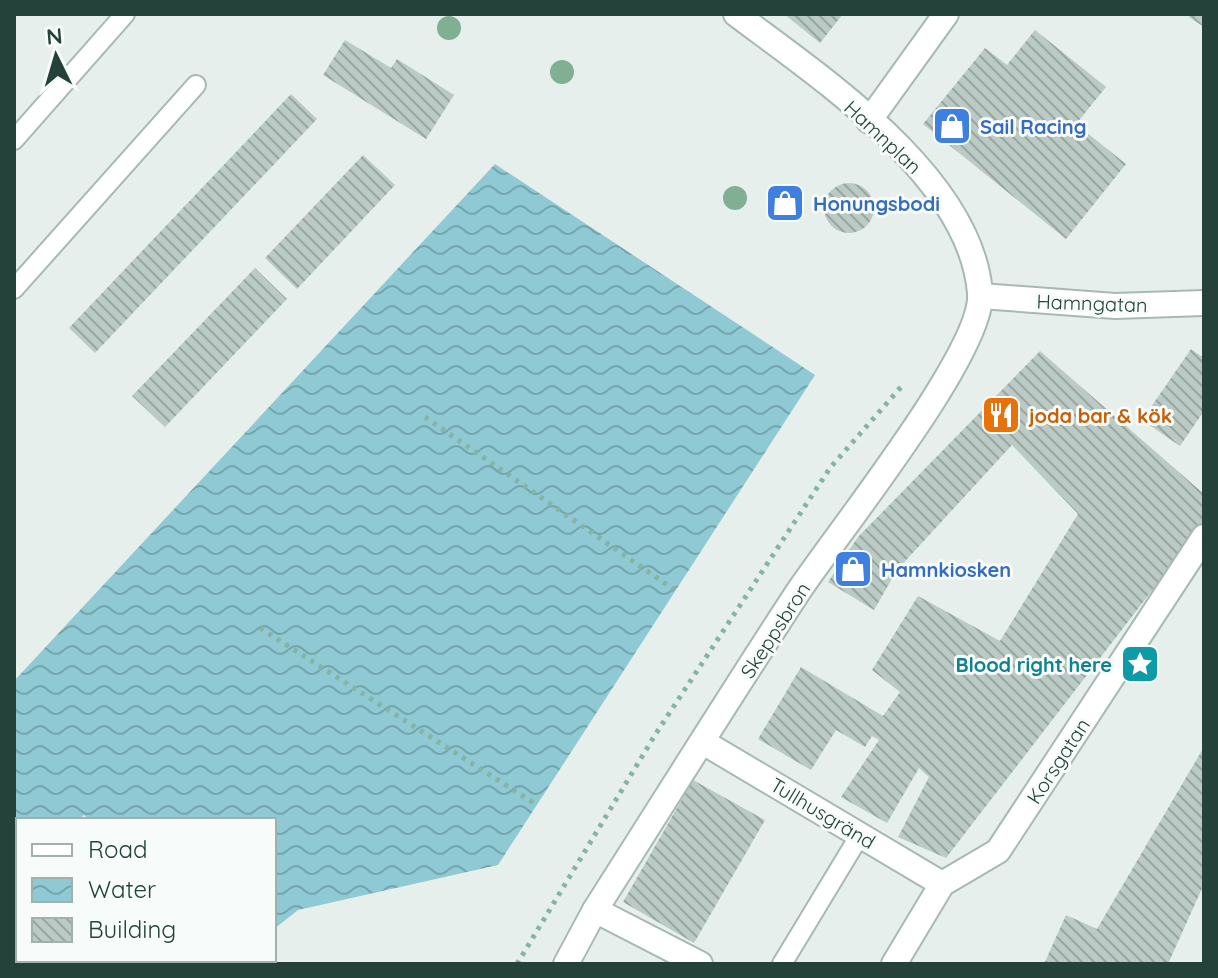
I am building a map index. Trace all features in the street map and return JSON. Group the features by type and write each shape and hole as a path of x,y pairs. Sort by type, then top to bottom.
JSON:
{"street":[{"name":"Hamnplan","path":"736,14 869,121 924,175 952,213 971,250 981,296"},
{"path":"869,121 946,14"},
{"name":"Hamngatan","path":"981,296 1115,306 1204,303"},
{"name":"Skeppsbron","path":"566,964 595,910 798,593 965,348 981,296"},
{"name":"Korsgatan","path":"894,964 942,884 998,851 1204,537"},
{"name":"Tullhusgränd","path":"703,742 942,884"},
{"path":"595,910 700,964"}],"lane":[{"path":"14,140 125,14"},
{"path":"14,289 196,85"},
{"path":"782,964 860,835"}],"path":[{"path":"517,964 655,735 830,468 910,376"},
{"path":"425,417 676,591"},
{"path":"260,628 537,805"}],"water":[{"path":"495,164 815,375 498,865 298,910 276,927 276,818 87,818 84,815 80,818 16,818 16,962 159,964 14,964 14,681"}],"building":[{"path":"784,14 843,14 820,43"},
{"path":"1191,14 1204,14 1204,27 1189,17"},
{"path":"1035,30 1106,87 1076,124 1126,164 1066,239 923,124 985,48 1007,65"},
{"path":"345,40 391,68 397,59 454,95 426,139 323,75"},
{"path":"291,94 317,119 95,353 69,328"},
{"path":"363,155 395,185 297,289 265,258"},
{"path":"849,183 867,190 874,208 867,226 849,233 831,226 824,208 831,190"},
{"path":"255,268 287,299 165,427 132,396"},
{"path":"1191,349 1204,358 1204,411 1180,446 1142,420"},
{"path":"1040,351 1204,494 1204,523 946,858 898,837 929,777 919,768 887,823 841,797 879,740 872,736 865,747 836,730 811,770 758,739 801,667 883,716 900,692 872,670 918,596 1000,641 1078,514 1012,445 897,570 874,610 828,582 858,537"},
{"path":"1204,747 1204,884 1168,964 1044,964 1066,915 1097,929"},
{"path":"693,780 765,820 694,943 623,902"}],"place":[{"name":"Sail Racing","path":"952,126"},
{"name":"Honungsbodi","path":"785,203"},
{"name":"joda bar & kök","path":"1001,415"},
{"name":"Hamnkiosken","path":"853,569"},
{"name":"Blood right here","path":"1140,664"}]}
